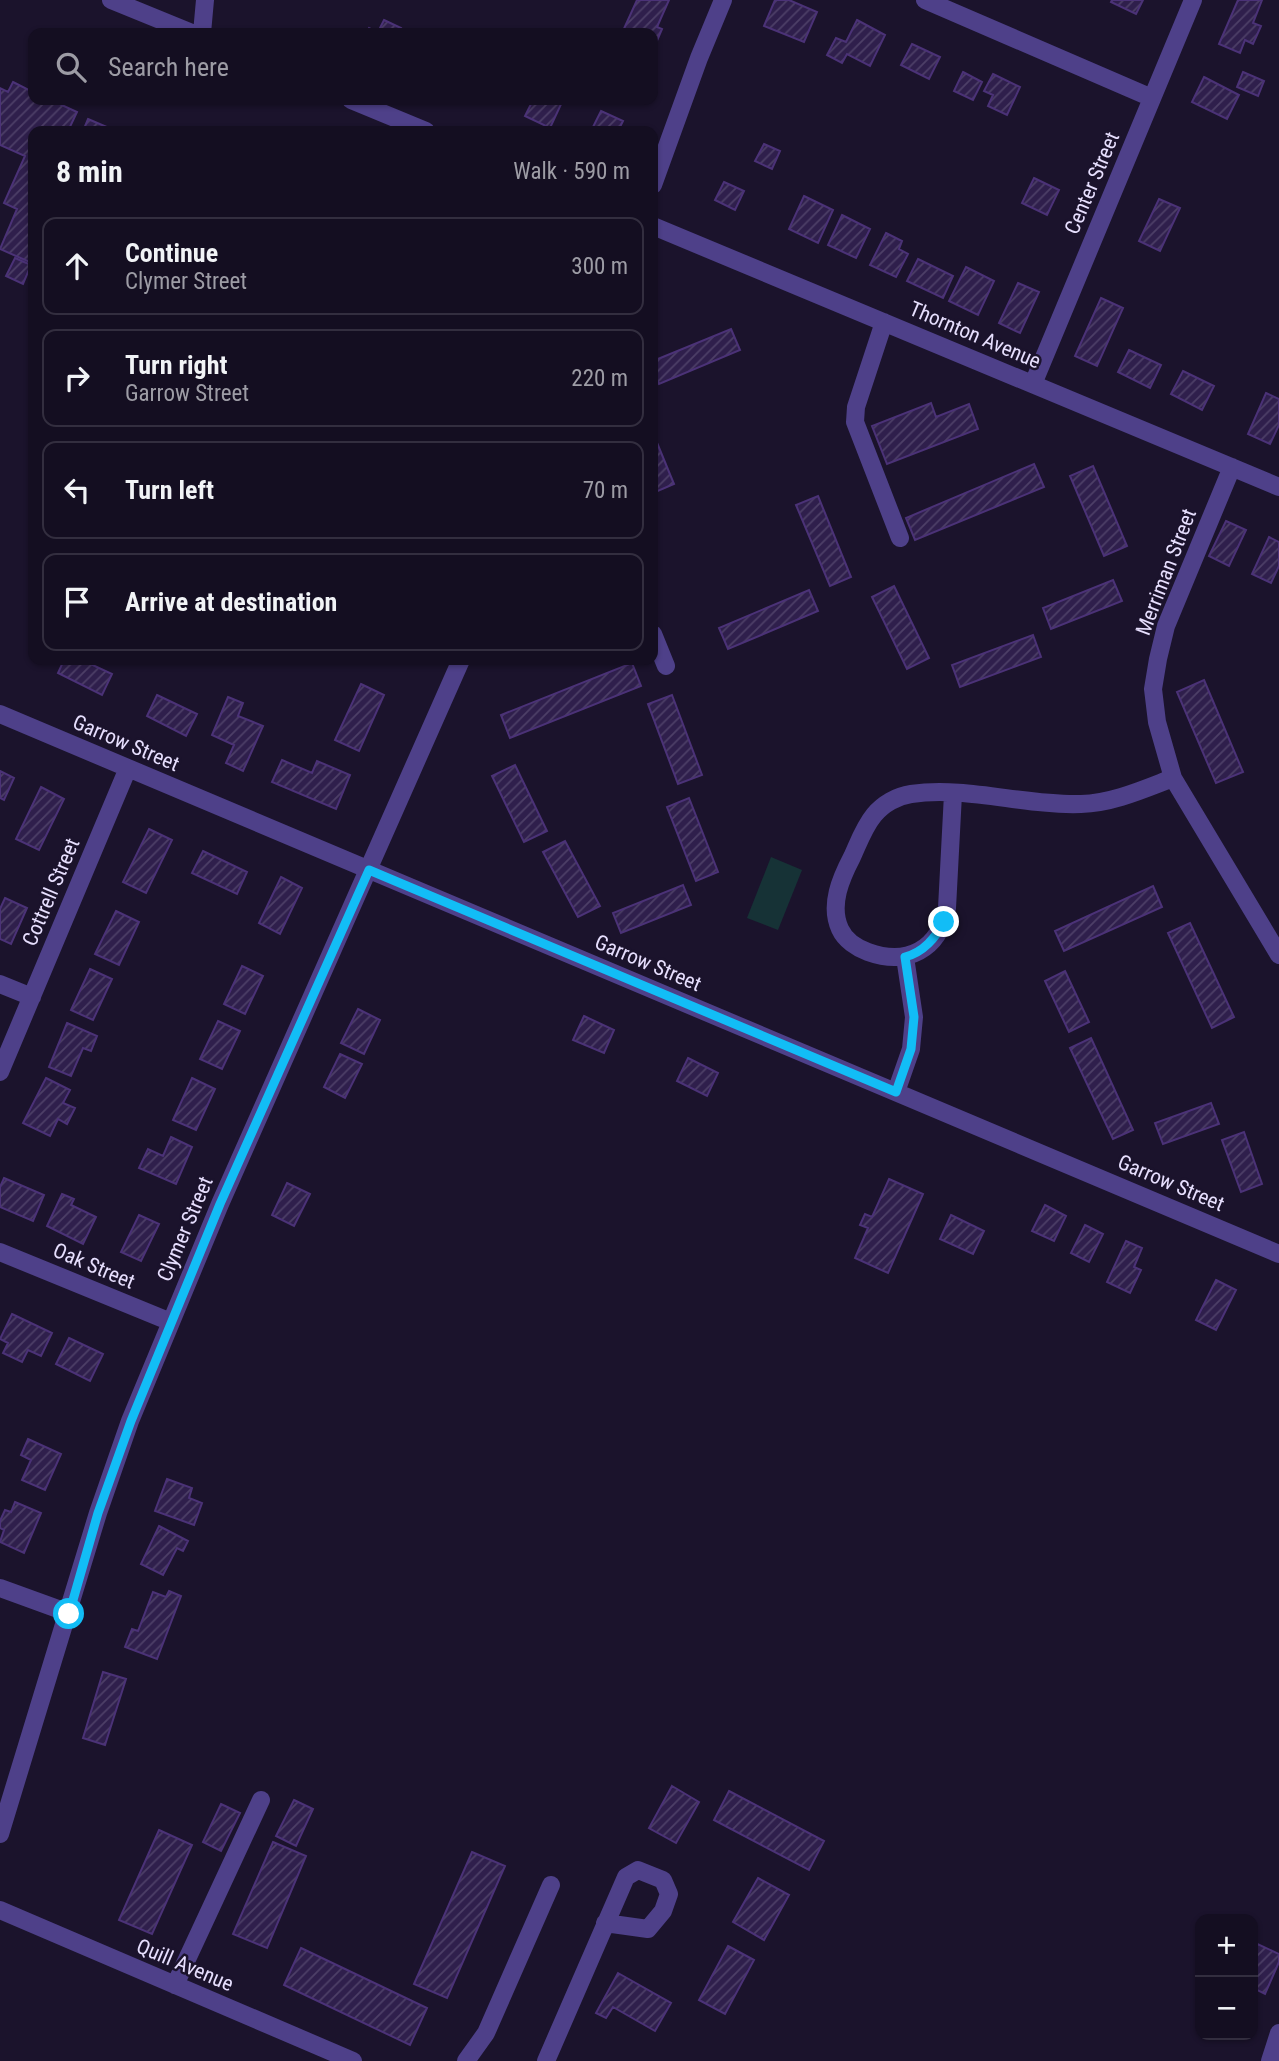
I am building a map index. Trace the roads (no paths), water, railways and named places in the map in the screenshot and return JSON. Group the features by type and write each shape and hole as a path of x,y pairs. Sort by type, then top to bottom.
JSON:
{"street":[{"path":"111,0 180,28"},
{"path":"202,28 205,0"},
{"path":"658,171 723,0"},
{"path":"925,0 1152,98"},
{"name":"Center Street","path":"1033,384 1193,0"},
{"path":"363,105 414,126"},
{"name":"Thornton Avenue","path":"658,228 1279,487"},
{"path":"884,322 856,407 855,422 900,538"},
{"name":"Merriman Street","path":"1232,467 1166,626 1153,689 1157,722 1173,778 1279,955"},
{"path":"658,646 666,666"},
{"name":"Clymer Street","path":"0,1834 112,1471 170,1322 459,665"},
{"name":"Garrow Street","path":"0,714 1279,1254"},
{"name":"Cottrell Street","path":"0,1072 128,768"},
{"path":"953,794 947,908 944,922 936,937 920,951 905,957 893,958 859,949 840,928 837,915 838,887 873,816 892,800 909,794 953,794 1081,804 1120,797 1173,778"},
{"path":"896,1092 911,1049 914,1017 905,957"},
{"path":"0,984 32,997"},
{"name":"Oak Street","path":"0,1252 170,1322"},
{"path":"0,1588 69,1614"},
{"path":"175,1985 261,1800"},
{"path":"466,2061 486,2033 551,1885"},
{"name":"Quill Avenue","path":"0,1910 353,2061"},
{"path":"546,2061 606,1923"},
{"path":"1270,2061 1279,2033"}]}
